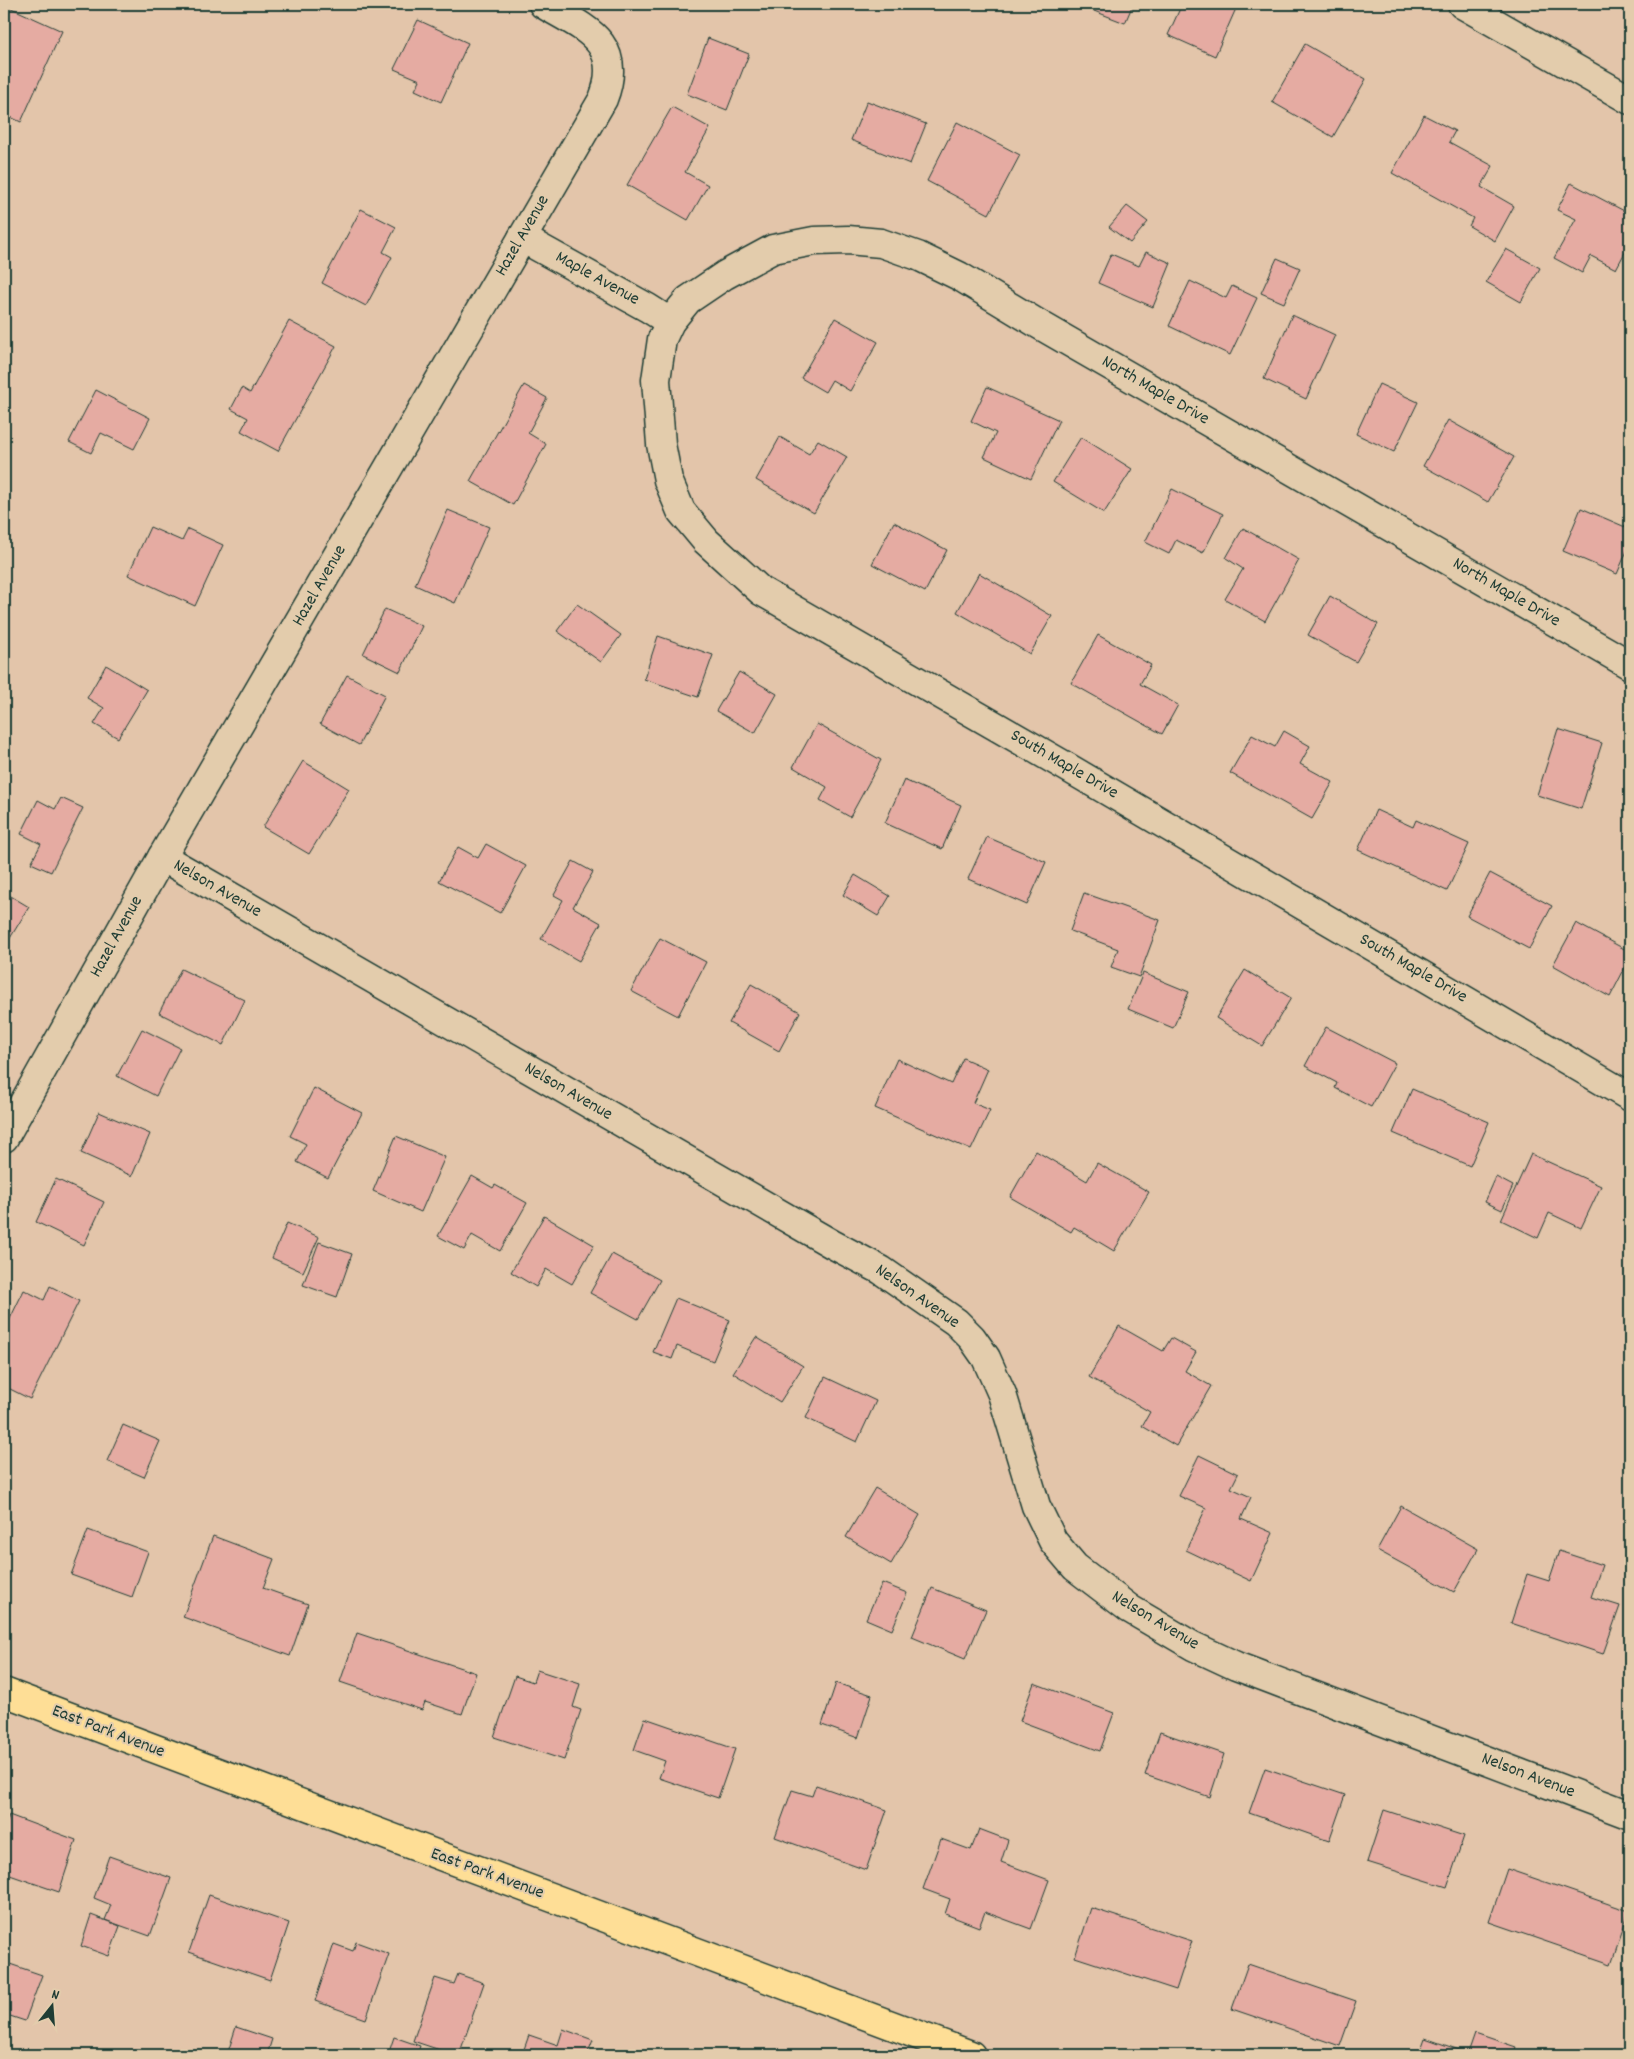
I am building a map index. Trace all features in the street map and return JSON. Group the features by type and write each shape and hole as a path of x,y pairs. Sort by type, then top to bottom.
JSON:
{"main road":[{"name":"East Park Avenue","path":"4,1692 971,2055"}],"street":[{"name":"Hazel Avenue","path":"4,1138 162,857 603,98 609,84 610,71 605,49 592,34 543,4"},
{"path":"1462,4 1630,100"},
{"name":"Maple Avenue","path":"522,238 670,322"},
{"name":"North Maple Drive","path":"670,322 688,300 725,275 773,249 814,241 848,240 881,243 890,246 918,256 959,276 1048,330 1630,664"},
{"name":"South Maple Drive","path":"670,322 662,339 656,380 660,444 668,480 681,511 706,541 761,591 1069,768 1630,1097"},
{"name":"Nelson Avenue","path":"162,857 832,1244 881,1270 956,1322 972,1338 986,1358 1002,1394 1036,1506 1053,1541 1075,1567 1130,1609 1193,1646 1236,1666 1630,1814"}],"building":[{"path":"1097,4 1133,4 1125,23 1094,11"},
{"path":"1182,4 1238,4 1215,56 1168,35"},
{"path":"9,7 62,31 21,122 4,114 4,20"},
{"path":"418,20 468,43 441,102 415,90 420,80 394,69"},
{"path":"708,38 749,54 727,110 687,94"},
{"path":"1305,44 1366,79 1333,137 1272,102"},
{"path":"867,101 926,124 910,164 851,140"},
{"path":"672,107 710,128 685,172 708,185 688,220 627,185"},
{"path":"1424,115 1455,131 1449,142 1493,166 1481,187 1514,206 1495,241 1469,226 1473,218 1392,173"},
{"path":"957,122 1020,155 989,214 927,181"},
{"path":"1571,183 1630,214 1630,243 1616,269 1591,256 1582,273 1554,258 1576,219 1557,210"},
{"path":"1127,206 1148,222 1130,243 1109,227"},
{"path":"361,209 396,227 383,252 392,257 366,306 322,283"},
{"path":"1506,249 1540,268 1521,302 1486,282"},
{"path":"1146,252 1171,263 1153,307 1098,283 1111,254 1139,266"},
{"path":"1277,258 1300,268 1284,303 1261,293"},
{"path":"1190,281 1226,298 1232,286 1257,298 1230,355 1169,326"},
{"path":"1292,315 1335,335 1306,399 1264,379"},
{"path":"835,318 878,342 850,391 832,380 825,392 801,378"},
{"path":"289,321 336,346 278,451 241,431 248,418 231,409 242,388 250,393"},
{"path":"1379,384 1418,402 1394,452 1356,434"},
{"path":"524,385 547,398 528,433 546,444 513,505 470,481"},
{"path":"987,387 1059,420 1031,479 984,457 996,433 971,421"},
{"path":"96,390 150,418 134,449 101,433 91,453 69,442"},
{"path":"1448,420 1514,457 1488,502 1423,466"},
{"path":"780,437 809,454 818,440 847,457 814,513 756,480"},
{"path":"1081,437 1132,469 1104,513 1053,482"},
{"path":"1172,489 1223,514 1203,553 1176,540 1169,554 1145,542"},
{"path":"1581,508 1630,529 1630,544 1617,574 1563,551"},
{"path":"448,510 489,527 455,603 415,585"},
{"path":"894,522 947,550 925,592 872,564"},
{"path":"150,527 182,541 188,529 223,545 195,606 128,575"},
{"path":"1243,528 1299,560 1265,621 1225,599 1243,569 1226,558"},
{"path":"979,573 1052,616 1030,654 957,612"},
{"path":"1330,596 1378,624 1356,662 1308,635"},
{"path":"577,604 621,635 601,662 557,631"},
{"path":"385,609 422,626 400,672 363,654"},
{"path":"1098,635 1151,665 1140,684 1178,705 1162,734 1071,683"},
{"path":"658,636 713,655 698,697 644,679"},
{"path":"106,665 147,690 118,738 94,724 104,708 87,698"},
{"path":"739,672 777,694 755,733 716,711"},
{"path":"347,675 385,695 359,745 320,724"},
{"path":"817,724 881,760 850,817 820,800 827,787 793,767"},
{"path":"1558,729 1602,743 1581,809 1537,795"},
{"path":"1284,731 1310,746 1300,764 1333,782 1312,819 1230,773 1252,735 1275,747"},
{"path":"303,761 349,789 309,854 263,827"},
{"path":"904,780 961,805 942,849 885,823"},
{"path":"61,798 83,808 51,872 31,863 41,844 21,834 38,800 55,809"},
{"path":"1376,810 1413,827 1416,820 1469,844 1447,891 1358,850"},
{"path":"987,837 1046,862 1027,905 968,879"},
{"path":"486,844 526,866 500,913 439,881 458,847 478,858"},
{"path":"573,861 593,872 573,907 601,923 579,961 541,939 563,900 554,895"},
{"path":"1490,873 1552,906 1529,949 1467,916"},
{"path":"855,875 890,896 878,916 843,895"},
{"path":"4,892 29,907 4,948"},
{"path":"1084,893 1160,920 1139,977 1111,967 1118,949 1070,931"},
{"path":"1576,923 1630,952 1630,958 1610,997 1553,965"},
{"path":"660,938 706,962 678,1016 631,991"},
{"path":"181,969 245,1000 223,1045 159,1013"},
{"path":"1245,970 1291,998 1262,1046 1216,1018"},
{"path":"1143,973 1189,992 1173,1028 1128,1009"},
{"path":"751,984 800,1012 779,1051 729,1023"},
{"path":"1326,1027 1395,1063 1371,1107 1335,1088 1337,1083 1305,1066"},
{"path":"142,1029 180,1048 156,1096 117,1076"},
{"path":"963,1058 988,1069 973,1103 990,1110 971,1150 875,1108 897,1059 951,1084"},
{"path":"314,1088 362,1113 328,1178 297,1162 306,1144 290,1136"},
{"path":"1412,1089 1489,1122 1470,1166 1393,1133"},
{"path":"99,1112 150,1134 132,1176 81,1153"},
{"path":"396,1136 445,1157 421,1212 373,1191"},
{"path":"1036,1151 1087,1181 1097,1163 1149,1192 1114,1251 1074,1227 1071,1232 1010,1197"},
{"path":"1531,1154 1601,1186 1581,1228 1549,1213 1538,1238 1501,1220"},
{"path":"472,1176 493,1188 495,1185 527,1203 500,1251 472,1235 464,1250 438,1236"},
{"path":"1496,1177 1513,1186 1502,1210 1485,1202"},
{"path":"56,1179 104,1202 84,1245 36,1222"},
{"path":"544,1216 594,1245 572,1284 546,1269 536,1287 511,1272"},
{"path":"287,1223 319,1237 303,1272 272,1258"},
{"path":"319,1242 352,1254 337,1297 303,1285"},
{"path":"612,1254 660,1280 638,1319 590,1293"},
{"path":"50,1286 79,1301 30,1399 4,1386 4,1331 24,1290 44,1300"},
{"path":"676,1298 730,1320 713,1361 677,1346 672,1359 653,1352"},
{"path":"1119,1326 1163,1351 1171,1338 1196,1352 1185,1371 1211,1386 1176,1446 1142,1426 1150,1412 1089,1377"},
{"path":"756,1337 803,1366 780,1402 733,1373"},
{"path":"825,1377 876,1401 857,1442 806,1418"},
{"path":"123,1425 160,1441 144,1477 107,1461"},
{"path":"1199,1455 1238,1474 1231,1488 1251,1497 1241,1519 1273,1533 1251,1581 1186,1550 1206,1508 1179,1496"},
{"path":"875,1488 920,1515 891,1564 846,1537"},
{"path":"1401,1506 1478,1549 1454,1592 1377,1550"},
{"path":"88,1530 148,1552 132,1597 71,1575"},
{"path":"213,1536 274,1559 263,1588 308,1604 290,1656 183,1617"},
{"path":"1559,1551 1602,1565 1591,1597 1620,1606 1603,1654 1511,1623 1527,1574 1549,1581"},
{"path":"882,1583 907,1593 892,1630 866,1619"},
{"path":"932,1588 986,1610 965,1659 912,1637"},
{"path":"357,1633 476,1673 462,1714 425,1702 422,1710 340,1682"},
{"path":"537,1670 580,1684 573,1707 581,1710 564,1760 494,1737 515,1676 533,1682"},
{"path":"836,1683 872,1695 858,1738 822,1725"},
{"path":"1034,1683 1114,1713 1100,1751 1020,1721"},
{"path":"645,1718 735,1749 718,1798 659,1778 665,1761 634,1750"},
{"path":"1160,1732 1224,1754 1210,1797 1145,1775"},
{"path":"1265,1768 1345,1795 1329,1841 1249,1813"},
{"path":"816,1785 887,1810 866,1870 775,1837 792,1790 812,1796"},
{"path":"1384,1810 1464,1836 1447,1887 1367,1862"},
{"path":"9,1815 76,1840 59,1892 4,1873 4,1831"},
{"path":"979,1829 1008,1840 1001,1862 1049,1880 1031,1929 985,1912 979,1927 945,1914 950,1899 923,1889 941,1839 971,1850"},
{"path":"109,1856 171,1878 150,1936 105,1920 111,1905 94,1898"},
{"path":"1507,1869 1629,1911 1611,1964 1489,1922"},
{"path":"209,1895 289,1923 270,1980 189,1952"},
{"path":"1091,1908 1192,1941 1176,1990 1075,1957"},
{"path":"91,1915 120,1926 109,1956 81,1946"},
{"path":"356,1942 389,1954 366,2019 315,2001 334,1944 353,1951"},
{"path":"4,1962 42,1975 25,2021 4,2014"},
{"path":"1248,1964 1356,2001 1340,2046 1232,2009"},
{"path":"458,1974 484,1983 459,2055 455,2055 413,2041 435,1978 454,1984"},
{"path":"236,2027 272,2039 267,2055 227,2055"},
{"path":"563,2029 593,2040 587,2055 522,2055 529,2035 558,2045"},
{"path":"1475,2033 1516,2047 1513,2055 1419,2055 1425,2038 1468,2053"},
{"path":"394,2037 420,2046 417,2055 388,2055"}]}
